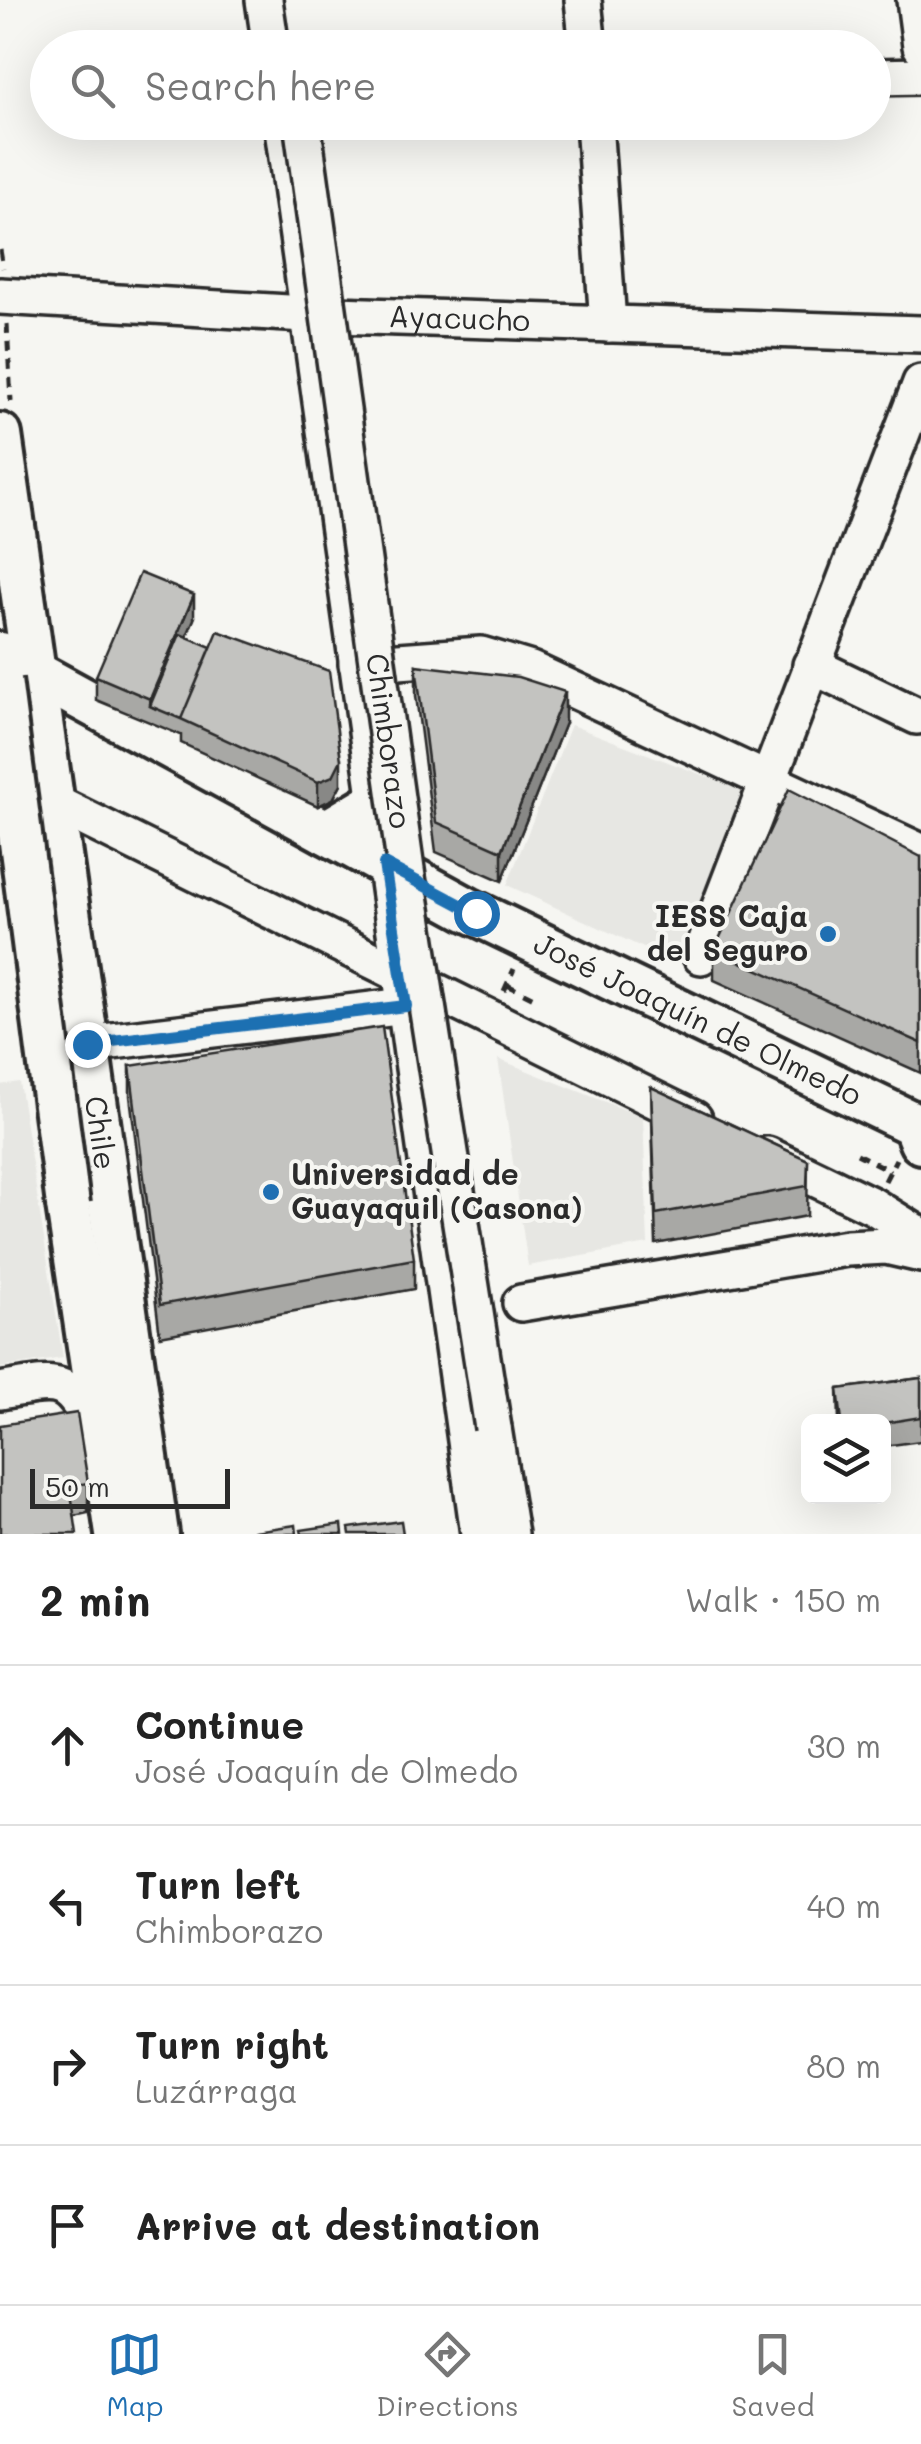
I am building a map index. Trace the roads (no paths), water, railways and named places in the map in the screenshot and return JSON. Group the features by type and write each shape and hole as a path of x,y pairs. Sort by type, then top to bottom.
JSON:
{"main road":[{"name":"Chile","path":"0,435 11,669 68,1205 116,1534"},
{"name":"Chile","path":"11,669 52,802 157,1534"},
{"name":"José Joaquín de Olmedo","path":"11,669 528,938 919,1129"},
{"path":"326,832 376,802"}],"street":[{"path":"264,0 268,30"},
{"path":"286,0 290,30"},
{"path":"583,0 586,30"},
{"path":"916,0 921,46"},
{"path":"891,77 921,76"},
{"name":"Chimborazo","path":"284,140 478,1534"},
{"name":"Chimborazo","path":"305,140 407,877 510,1534"},
{"path":"595,140 608,324"},
{"name":"Ayacucho","path":"0,296 306,314 921,334"},
{"path":"701,956 921,382"},
{"name":"Chile","path":"0,541 13,632 11,669"},
{"path":"358,664 481,655 531,670 921,852"},
{"path":"812,665 918,716"},
{"path":"0,777 405,992 491,1021 872,1206 921,1236"},
{"path":"87,1044 405,992"},
{"path":"521,1303 847,1248 886,1246 921,1254"},
{"path":"0,1391 59,1384 77,1400 103,1442"}],"place":[{"name":"IESS Caja del Seguro","path":"828,934"},
{"name":"Universidad de Guayaquil (Casona)","path":"271,1192"}]}
